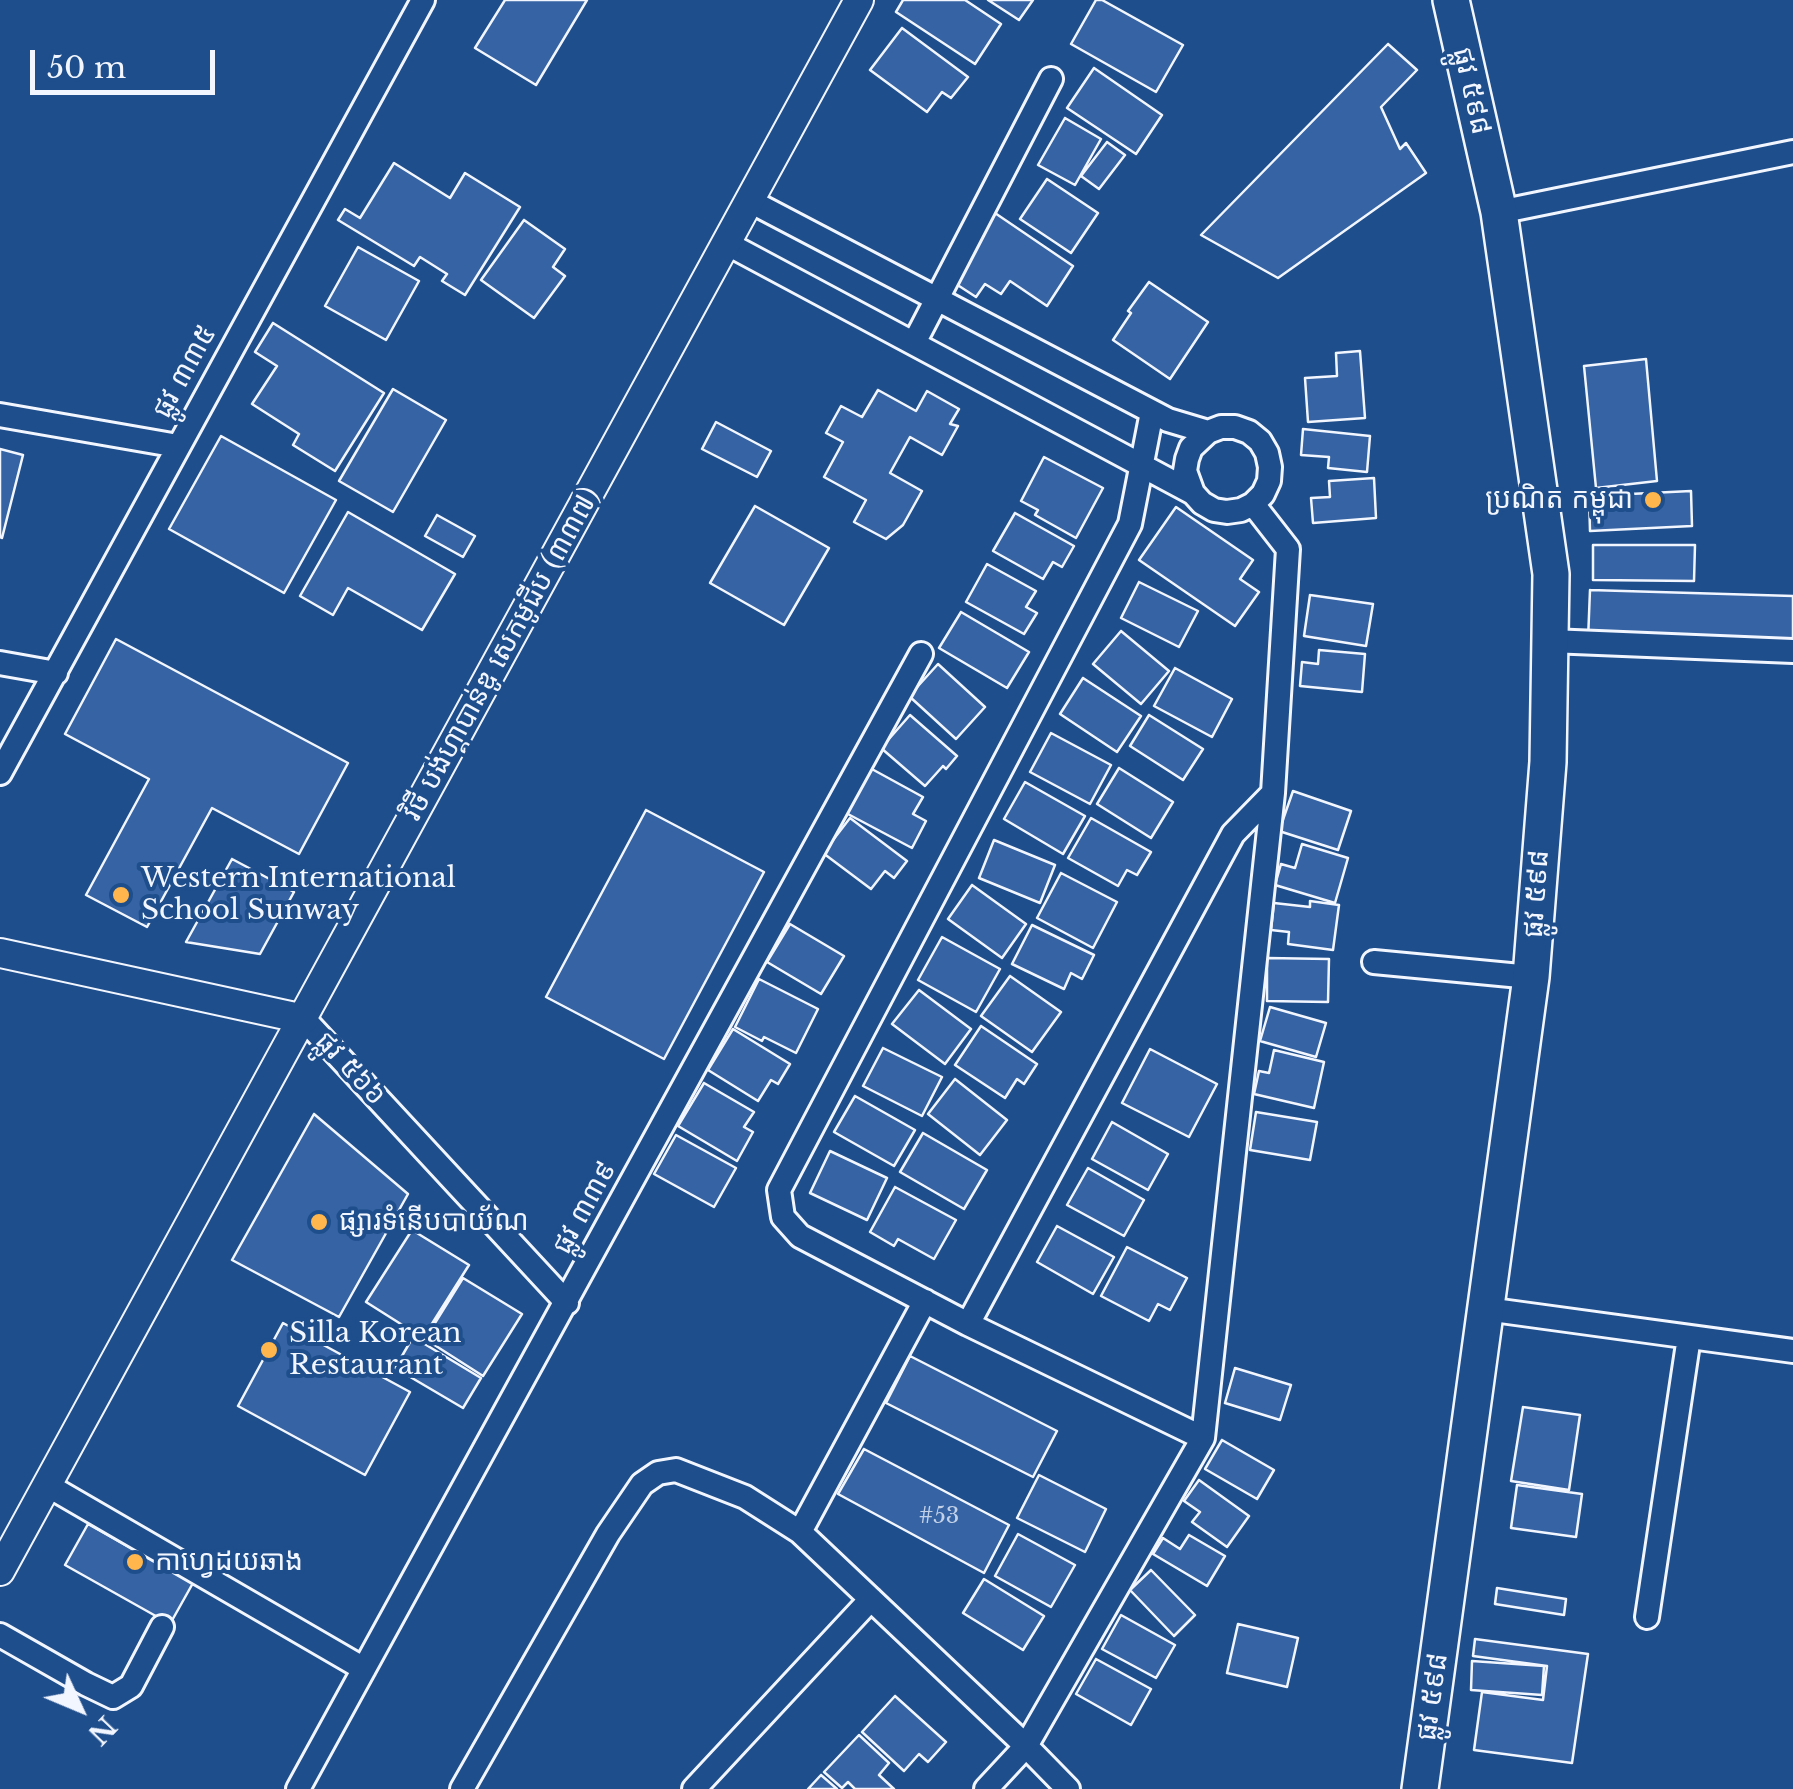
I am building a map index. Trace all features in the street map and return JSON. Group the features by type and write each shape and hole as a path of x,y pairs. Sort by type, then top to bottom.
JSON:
{"main road":[{"name":"ផ្លូវ ៥៩៨","path":"1420,1789 1531,978 1548,762 1551,574 1499,212 1451,0"}],"street":[{"name":"វិថី បង់ហ្គាបាន់ឌូ សេកមូជីប (៣៣៧)","path":"0,1571 859,0"},
{"name":"ផ្លូវ ៣៣៥","path":"0,773 419,1"},
{"path":"914,343 1051,79"},
{"path":"1499,212 1793,152"},
{"path":"750,200 1152,412 1208,432"},
{"path":"726,243 1141,464 1193,493 1214,510 1241,510 1263,494 1269,481 1268,453 1249,432 1221,427 1208,432 1191,448 1187,460 1185,471 1193,493"},
{"path":"1152,412 1130,524 779,1190 783,1217 800,1236 968,1324 1203,1438"},
{"path":"0,415 178,446"},
{"path":"986,1789 1026,1746 1203,1438 1273,793 1288,549 1253,504"},
{"path":"1550,641 1793,651"},
{"name":"ផ្លូវ ៣៣៩","path":"298,1789 921,654"},
{"path":"0,663 56,674"},
{"path":"968,1324 1232,834 1273,793"},
{"name":"ផ្លូវ ៥៦៦","path":"0,953 304,1019 567,1303"},
{"path":"1374,962 1531,978"},
{"path":"800,1532 925,1301"},
{"path":"1486,1309 1793,1351"},
{"path":"1647,1617 1689,1337"},
{"path":"462,1789 608,1534 642,1484 658,1473 676,1470 744,1496 800,1532 1068,1789"},
{"path":"48,1485 364,1669"},
{"path":"694,1789 871,1599"},
{"path":"0,1635 113,1696 131,1686 162,1627"}],"building":[{"path":"505,0 587,0 536,85 475,48"},
{"path":"903,0 965,0 1001,24 975,64 896,12"},
{"path":"988,0 1033,0 1019,20"},
{"path":"1096,0 1183,45 1156,92 1071,44"},
{"path":"902,28 968,77 951,98 942,92 927,112 870,70"},
{"path":"1388,44 1417,70 1381,107 1400,149 1406,143 1426,173 1278,278 1201,235"},
{"path":"1094,68 1162,115 1136,154 1067,108"},
{"path":"1065,118 1101,139 1075,185 1038,165"},
{"path":"1107,142 1125,155 1099,189 1081,176"},
{"path":"394,163 450,198 465,173 520,207 465,295 442,281 447,274 420,257 414,266 338,220 345,209 360,218"},
{"path":"1047,179 1098,213 1071,253 1020,219"},
{"path":"992,211 1073,266 1047,306 1010,281 1001,294 985,284 976,297 953,282 978,245 972,242"},
{"path":"524,220 565,249 553,267 565,276 534,318 481,280"},
{"path":"358,247 419,281 386,340 325,306"},
{"path":"1149,282 1208,322 1170,379 1113,340"},
{"path":"273,323 384,393 335,471 293,445 299,434 252,404 277,366 255,352"},
{"path":"1360,351 1365,418 1308,422 1305,378 1337,376 1336,353"},
{"path":"1646,359 1657,481 1596,488 1584,366"},
{"path":"393,389 446,420 393,512 339,481"},
{"path":"878,390 916,411 927,391 959,409 950,424 958,426 942,455 910,437 890,473 922,491 903,525 886,539 854,522 866,500 824,477 843,442 826,433 841,406 862,417"},
{"path":"716,422 771,451 757,477 702,449"},
{"path":"1303,429 1370,436 1367,472 1328,468 1329,457 1301,455"},
{"path":"221,436 336,500 284,593 169,529"},
{"path":"0,449 23,455 2,538 0,537"},
{"path":"1044,457 1103,488 1076,538 1035,515 1038,510 1021,501"},
{"path":"1374,478 1376,518 1313,523 1311,498 1330,497 1329,481"},
{"path":"1691,491 1692,526 1590,531 1589,496"},
{"path":"755,506 829,548 784,625 710,583"},
{"path":"1176,507 1253,560 1240,579 1259,592 1235,626 1139,560"},
{"path":"348,512 455,574 422,630 348,588 333,615 300,596"},
{"path":"1015,513 1074,546 1062,567 1053,562 1043,579 993,551"},
{"path":"437,515 475,536 463,557 425,536"},
{"path":"1593,545 1695,545 1694,581 1593,580"},
{"path":"987,564 1036,591 1026,607 1037,613 1024,634 966,602"},
{"path":"1139,582 1198,611 1179,647 1121,618"},
{"path":"1590,590 1793,596 1793,646 1588,640"},
{"path":"1310,595 1373,604 1366,646 1304,636"},
{"path":"961,612 1029,652 1007,688 939,648"},
{"path":"1121,631 1169,671 1141,704 1093,664"},
{"path":"116,639 348,763 299,854 212,808 147,927 86,895 149,779 65,734"},
{"path":"1319,650 1365,654 1362,692 1300,686 1302,662 1318,664"},
{"path":"938,664 985,707 956,739 909,696"},
{"path":"1175,668 1232,699 1212,737 1154,706"},
{"path":"1083,678 1141,716 1117,752 1060,714"},
{"path":"910,715 957,756 925,786 881,748"},
{"path":"1149,715 1203,749 1183,780 1130,746"},
{"path":"1051,733 1111,765 1090,804 1030,772"},
{"path":"870,768 923,797 913,814 926,821 912,848 846,813"},
{"path":"1119,768 1173,802 1151,838 1097,804"},
{"path":"1025,782 1085,816 1063,854 1004,819"},
{"path":"1293,791 1351,811 1338,850 1279,831"},
{"path":"646,810 764,872 664,1059 546,997"},
{"path":"850,818 907,861 894,878 885,871 871,889 823,853"},
{"path":"1091,818 1151,852 1137,875 1127,870 1118,886 1068,858"},
{"path":"994,840 1055,865 1040,903 979,878"},
{"path":"1302,844 1348,858 1335,903 1275,885 1281,864 1295,868"},
{"path":"232,859 294,892 260,954 186,942"},
{"path":"1061,873 1117,902 1093,948 1037,918"},
{"path":"972,885 1026,924 1002,958 948,919"},
{"path":"1310,901 1339,905 1333,950 1288,944 1289,932 1271,930 1274,903 1310,907"},
{"path":"790,924 844,956 821,994 767,962"},
{"path":"1032,925 1094,955 1082,979 1071,973 1064,989 1012,964"},
{"path":"942,937 1000,969 976,1012 918,980"},
{"path":"1267,958 1329,959 1328,1002 1267,1001"},
{"path":"1010,976 1061,1012 1032,1052 981,1016"},
{"path":"759,979 818,1009 796,1053 735,1027"},
{"path":"919,990 971,1029 945,1064 892,1024"},
{"path":"1270,1007 1326,1023 1316,1057 1260,1041"},
{"path":"981,1026 1037,1064 1024,1084 1017,1079 1005,1098 955,1065"},
{"path":"733,1029 790,1064 778,1084 771,1080 758,1101 708,1070"},
{"path":"883,1048 942,1077 922,1116 863,1086"},
{"path":"1150,1049 1217,1084 1189,1137 1122,1103"},
{"path":"1274,1050 1324,1062 1314,1108 1254,1094 1259,1071 1269,1073"},
{"path":"955,1079 1007,1120 980,1155 928,1114"},
{"path":"704,1083 754,1112 744,1127 753,1132 737,1161 678,1126"},
{"path":"855,1096 915,1130 894,1166 834,1132"},
{"path":"1256,1112 1317,1122 1310,1160 1250,1150"},
{"path":"314,1114 408,1194 339,1317 232,1260"},
{"path":"1112,1122 1168,1154 1148,1190 1092,1159"},
{"path":"923,1133 987,1170 964,1209 900,1172"},
{"path":"676,1135 736,1168 714,1207 654,1174"},
{"path":"830,1151 887,1178 867,1220 810,1193"},
{"path":"1088,1168 1144,1200 1124,1236 1067,1205"},
{"path":"895,1187 956,1220 934,1259 898,1239 894,1246 870,1232"},
{"path":"1057,1226 1114,1257 1093,1294 1037,1262"},
{"path":"412,1230 469,1265 423,1338 366,1302"},
{"path":"1127,1247 1187,1278 1170,1310 1158,1304 1149,1321 1101,1296"},
{"path":"463,1278 522,1314 483,1376 425,1339"},
{"path":"283,1323 410,1392 365,1475 238,1406"},
{"path":"413,1337 481,1378 463,1408 395,1368"},
{"path":"910,1356 1057,1431 1033,1477 886,1403"},
{"path":"1235,1368 1291,1385 1280,1420 1225,1403"},
{"path":"1523,1407 1580,1415 1569,1490 1511,1481"},
{"path":"1222,1440 1274,1470 1257,1499 1205,1469"},
{"path":"864,1449 1009,1525 984,1573 838,1494"},
{"path":"1039,1475 1106,1509 1085,1552 1017,1518"},
{"path":"1199,1480 1249,1516 1227,1547 1192,1522 1200,1512 1184,1501"},
{"path":"1517,1485 1582,1494 1576,1537 1511,1528"},
{"path":"88,1524 193,1583 170,1624 65,1565"},
{"path":"1018,1534 1075,1565 1051,1607 995,1576"},
{"path":"1189,1535 1225,1556 1207,1586 1153,1554 1163,1538 1180,1549"},
{"path":"1151,1570 1195,1615 1174,1636 1130,1590"},
{"path":"984,1579 1044,1616 1023,1650 963,1613"},
{"path":"1497,1588 1566,1599 1564,1615 1495,1604"},
{"path":"1121,1615 1175,1645 1156,1678 1102,1649"},
{"path":"1238,1624 1298,1638 1287,1687 1227,1673"},
{"path":"1475,1639 1588,1654 1572,1763 1474,1750 1482,1692 1543,1700 1547,1666 1473,1656"},
{"path":"1096,1659 1151,1689 1131,1725 1076,1694"},
{"path":"1472,1661 1544,1666 1542,1695 1471,1690"},
{"path":"895,1696 946,1742 928,1762 919,1754 904,1771 862,1732"},
{"path":"859,1735 889,1763 879,1775 894,1789 855,1789 848,1782 842,1788 824,1772"},
{"path":"821,1775 837,1789 808,1789"}],"place":[{"name":"ប្រណិត កម្ពុជា","path":"1653,500"},
{"name":"Western International School Sunway","path":"121,895"},
{"name":"ផ្សារទំនើបបាយ័ណ","path":"319,1222"},
{"name":"Silla Korean Restaurant","path":"269,1350"},
{"name":"កាហ្វេដយឆាង","path":"135,1562"}]}
